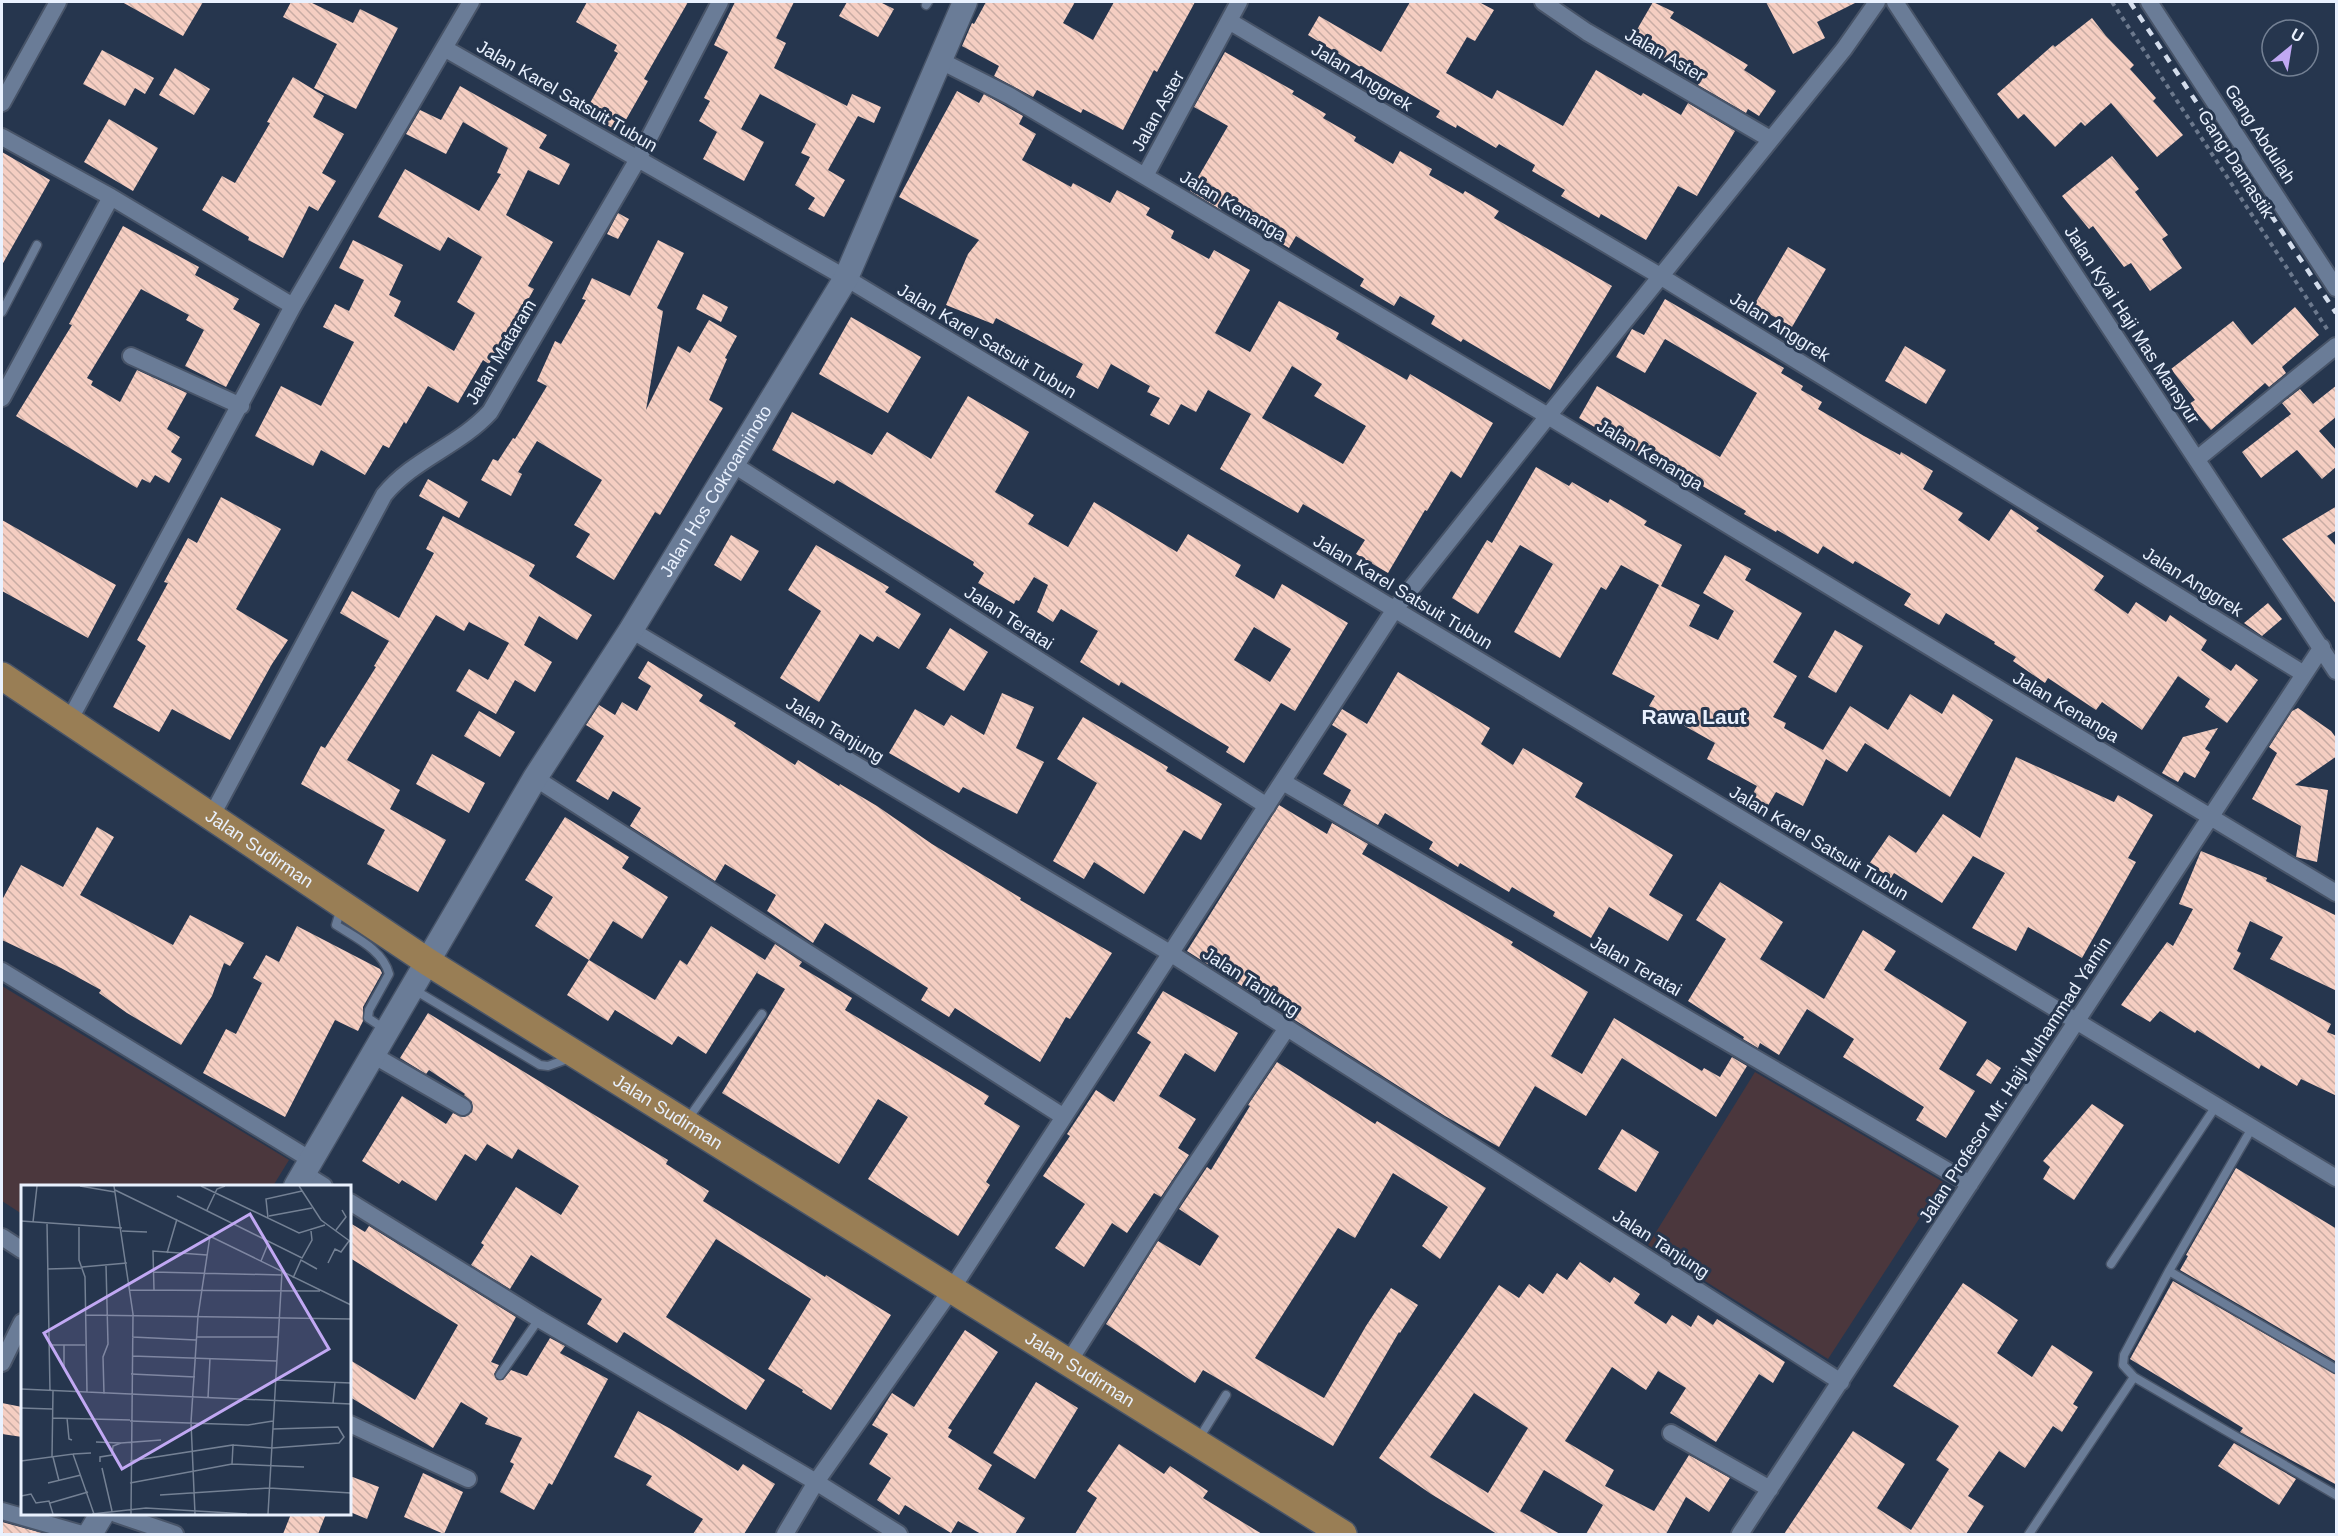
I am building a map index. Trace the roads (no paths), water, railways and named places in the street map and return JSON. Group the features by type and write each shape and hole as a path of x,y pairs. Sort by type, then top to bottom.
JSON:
{"main road":[{"name":"Jalan Sudirman","path":"2,676 428,962 1343,1534"}],"street":[{"path":"2,103 58,2"},
{"path":"69,721 293,306 471,2"},
{"name":"Jalan Mataram","path":"211,817 384,495 397,479 464,437 490,412 638,159 720,2"},
{"name":"Jalan Hos Cokroaminoto","path":"303,1173 535,778 631,630 846,278 965,2"},
{"name":"Jalan Aster","path":"1145,176 1239,2"},
{"name":"Jalan Aster","path":"1543,2 1587,32 1770,139"},
{"path":"785,1534 816,1482 951,1290 1395,609 1844,49 1877,2"},
{"name":"Jalan Kyai Haji Mas Mansyur","path":"1895,2 2337,671"},
{"name":"Gang Abdulah","path":"2149,2 2337,288"},
{"name":"Jalan Anggrek","path":"1229,21 1660,276 2304,674"},
{"name":"Jalan Karel Satsuit Tubun","path":"444,48 846,278 2337,1178"},
{"name":"Jalan Kenanga","path":"939,60 1010,96 1548,416 2337,893"},
{"path":"2,136 111,197 293,306"},
{"path":"2,398 111,197"},
{"path":"2197,459 2334,340"},
{"path":"131,356 241,406"},
{"name":"Jalan Teratai","path":"731,463 1267,806"},
{"name":"Jalan Tanjung","path":"631,630 1170,953 1841,1382"},
{"name":"Jalan Profesor Mr. Haji Muhammad Yamin","path":"1740,1534 2322,647"},
{"path":"535,778 1064,1117"},
{"name":"Jalan Teratai","path":"1283,782 1970,1184"},
{"path":"2,971 322,1185"},
{"path":"1068,1363 1181,1186 1287,1028"},
{"path":"373,1055 463,1107"},
{"path":"351,1203 539,1319 816,1482 899,1534"},
{"path":"2,1237 21,1249"},
{"path":"2,1363 21,1324"},
{"path":"351,1424 468,1479"},
{"path":"1671,1433 1770,1489"},
{"path":"2,1510 82,1534"},
{"path":"90,1534 101,1515"},
{"path":"119,1515 175,1534"}],"lane":[{"path":"2,312 37,245"},
{"path":"2,289 11,293"},
{"path":"342,905 336,925 382,957 387,965 389,974 369,1010 368,1018 388,1031"},
{"path":"413,988 540,1065 548,1066 577,1055"},
{"path":"685,1123 762,1014"},
{"path":"2111,1264 2216,1106"},
{"path":"2252,1128 2169,1271 2124,1355 2122,1365 2134,1377 2337,1495"},
{"path":"2169,1271 2337,1369"},
{"path":"500,1375 539,1319"},
{"path":"2029,1534 2134,1377"},
{"path":"1197,1443 1226,1395"}],"railway":[{"path":"2130,2 2336,313"}],"district":[{"name":"Rawa Laut","path":"1694,716"}]}
